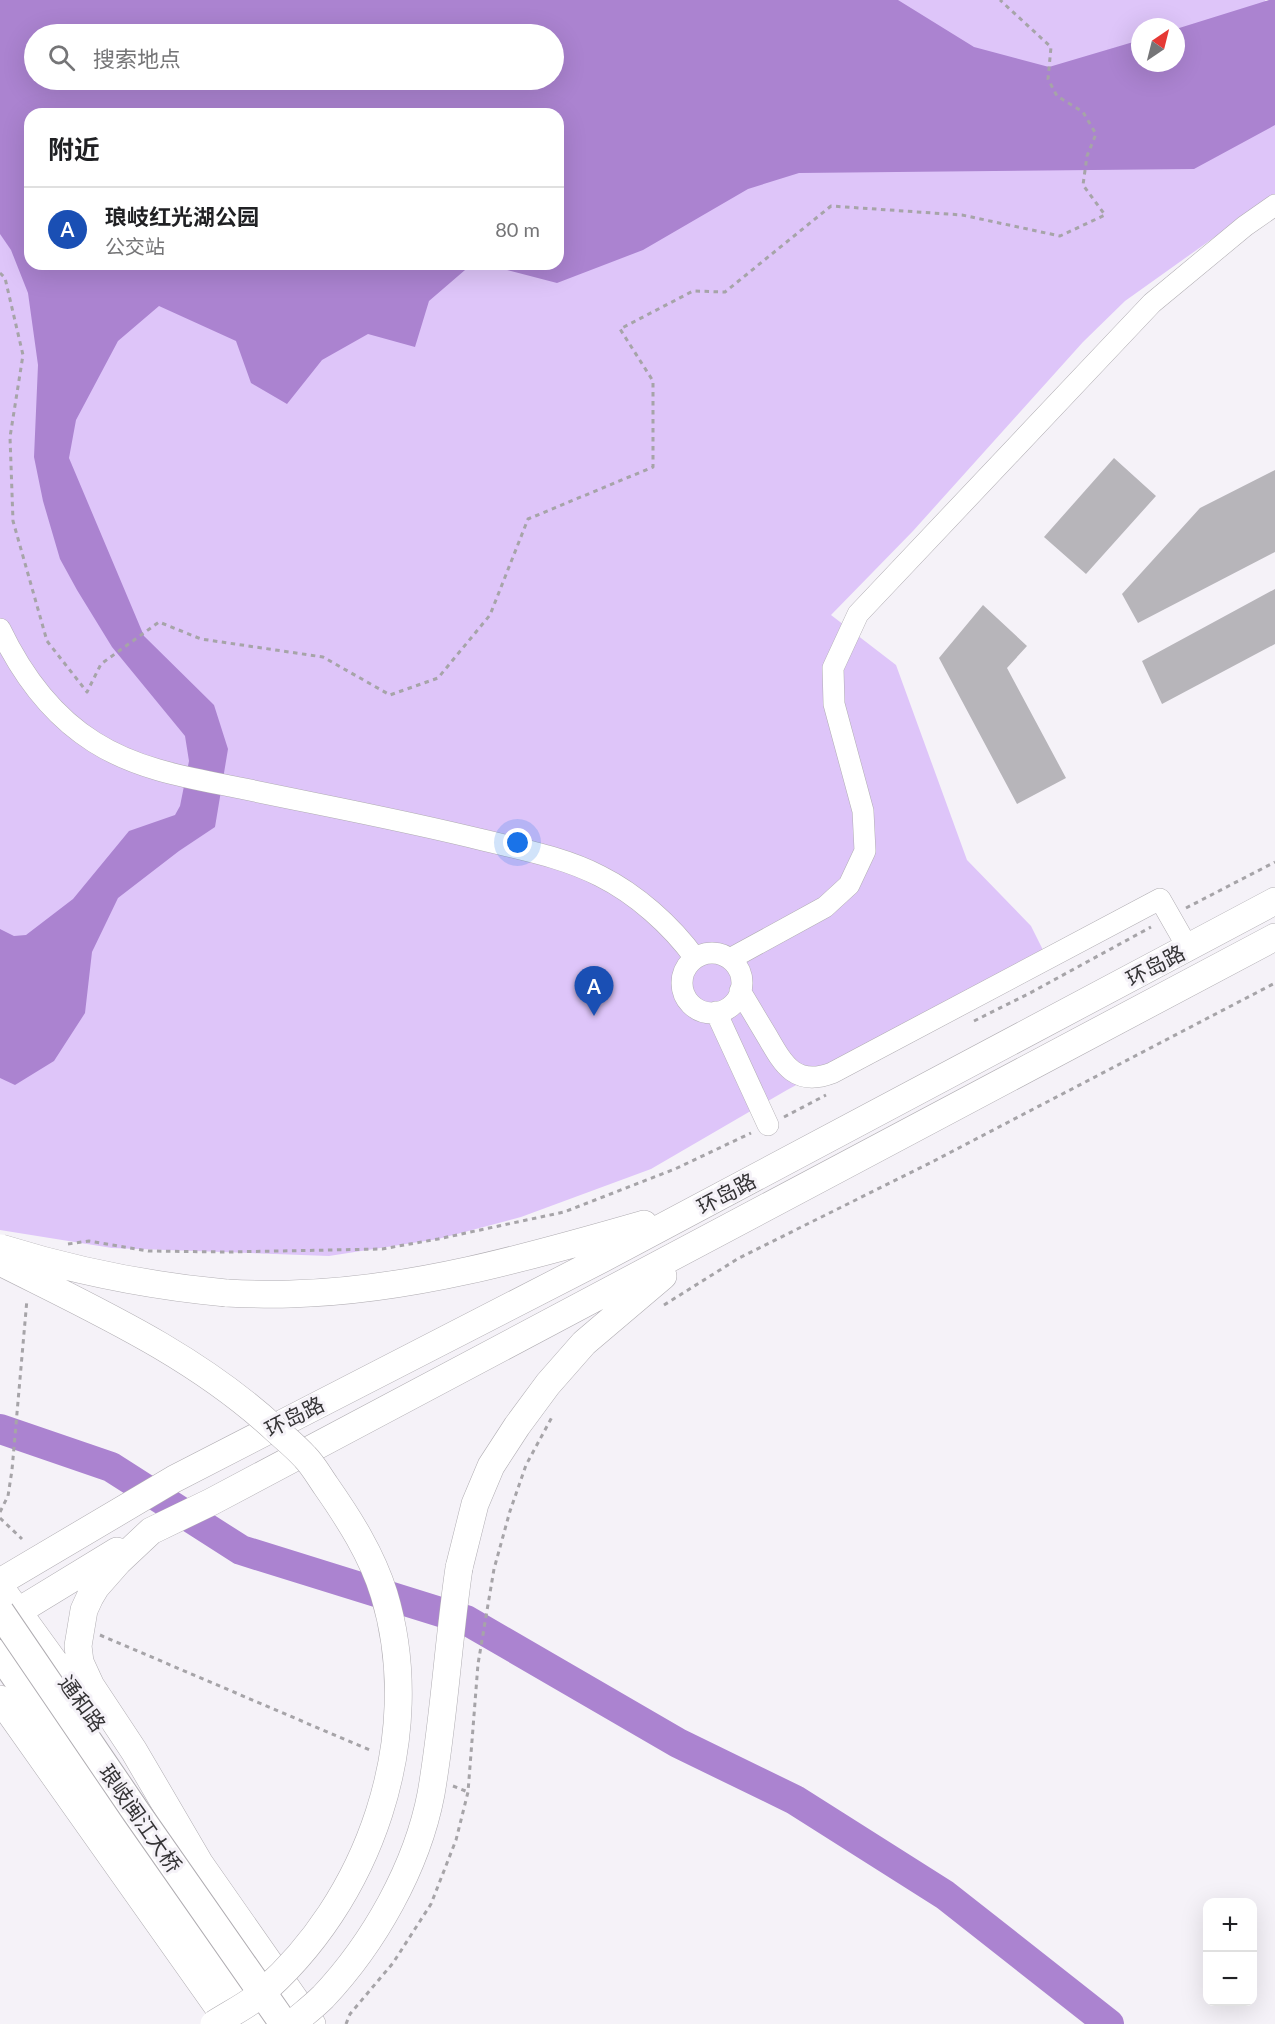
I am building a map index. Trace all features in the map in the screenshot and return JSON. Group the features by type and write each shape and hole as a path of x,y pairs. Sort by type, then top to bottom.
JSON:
{"highway":[{"name":"琅岐闽江大桥","path":"6,1615 136,1812 284,2024"},
{"name":"琅岐闽江大桥","path":"0,1653 256,2024"}],"main road":[{"name":"环岛路","path":"0,1582 174,1479 700,1207 1275,901"},
{"name":"环岛路","path":"151,1531 211,1502 1275,937"},
{"path":"0,1248 112,1278 226,1293 291,1294 417,1281 535,1256 700,1207"},
{"path":"292,2024 322,1997 359,1952 390,1905 411,1861 430,1795 458,1578 475,1504 491,1467 548,1384 584,1343 639,1295 716,1234"},
{"path":"0,1262 126,1326 198,1370 249,1405 305,1456 356,1530 384,1593 396,1665 396,1736 389,1777 370,1837 347,1888 306,1947 255,1998 214,2024"},
{"path":"6,1615 151,1531"},
{"path":"151,1531 118,1562 96,1587 90,1598 84,1610 78,1646 80,1662 91,1686 134,1751 199,1862"},
{"name":"通和路","path":"0,1587 6,1615 199,1862 312,2024"},
{"path":"0,1699 44,1758 230,2024"},
{"path":"0,1719 22,1736 44,1758"}],"street":[{"path":"730,959 825,907 849,885 865,851 863,812 834,704 833,668 858,614 1152,303 1245,226 1275,205"},
{"path":"0,629 31,684 55,711 94,742 123,758 180,776 444,830 570,862 602,877 636,900 672,931 696,958"},
{"path":"740,991 731,1005 716,1012 699,1010 692,1005 682,990 684,972 696,958 713,953 730,959 740,973 740,991 785,1066 802,1076 825,1076 1160,899 1188,948"},
{"path":"716,1012 768,1125"}],"path":[{"path":"0,273 5,278 23,355 10,437 13,521 46,641 87,692 101,664 159,622 201,639 323,657 390,695 438,678 490,615 528,519 653,467 653,381 620,329 693,291 726,292 831,206 962,215 1060,236 1105,215 1083,185 1087,156 1096,134 1083,112 1057,96 1048,79 1051,47 1000,0"},
{"path":"966,1024 1030,993 1275,862"},
{"path":"656,1311 739,1258 930,1164 1275,983"},
{"path":"59,1248 67,1244 89,1241 148,1251 370,1249 438,1239 564,1212 675,1169 830,1093"},
{"path":"0,1512 8,1496 12,1470 28,1291"},
{"path":"478,1664 494,1569 522,1474 554,1414"},
{"path":"0,1518 22,1539"},
{"path":"92,1631 382,1755"},
{"path":"446,1783 468,1792"}],"shaded area":[{"path":"0,0 1265,0 1275,13 1275,194 1125,301 1083,342 913,531 831,615 896,665 967,860 1031,926 1044,952 787,1090 651,1169 521,1217 438,1239 329,1256 112,1248 0,1230"},
{"path":"0,0 898,0 974,47 1049,67 1131,43 1131,72 1185,72 1185,26 1275,0 1275,125 1194,169 799,173 748,189 643,250 557,283 507,270 564,270 564,108 24,108 24,270 465,270 429,301 415,347 368,334 322,360 287,404 251,383 236,341 159,306 118,341 76,420 69,458 144,636 214,705 228,749 215,827 179,851 118,898 92,952 85,1013 54,1061 15,1085 0,1078 0,929 14,936 26,935 73,899 129,831 175,815 180,806 189,761 185,736 112,647 60,559 43,501 34,457 38,365 28,293 11,250 0,234"}],"building":[{"path":"1114,458 1156,496 1086,574 1044,537"},
{"path":"1275,470 1275,552 1138,623 1122,594 1200,508"},
{"path":"1275,589 1275,644 1162,704 1142,661"},
{"path":"983,605 1027,646 1007,668 1066,778 1017,804 939,658"}],"waterway":[{"path":"0,1429 111,1467 241,1550 466,1620 678,1743 795,1800 945,1895 1109,2024"}],"place":[{"name":"琅岐红光湖公园","path":"594,1016"}]}
